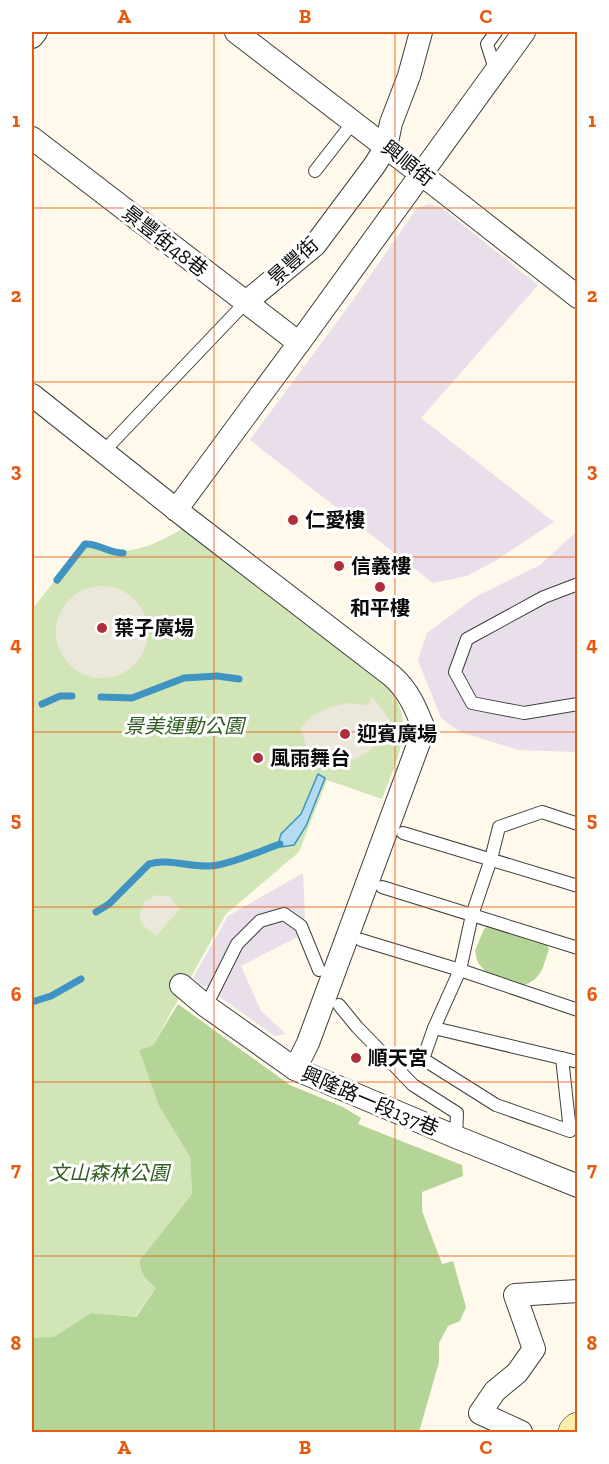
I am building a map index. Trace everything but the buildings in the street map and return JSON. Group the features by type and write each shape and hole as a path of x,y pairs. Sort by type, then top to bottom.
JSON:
{"street":[{"path":"32,38 36,32"},
{"name":"興順街","path":"236,32 354,121 578,297"},
{"name":"景豐街","path":"245,303 315,245 386,147 391,123 409,76 421,32"},
{"path":"176,510 524,32"},
{"name":"景豐街48巷","path":"32,138 299,343"},
{"path":"32,395 176,510 392,676 403,686 412,700 424,729 308,1043 295,1069"},
{"name":"興隆路一段137巷","path":"181,985 206,1006 295,1069 578,1186"},
{"path":"521,1432 480,1413 495,1391 517,1373 534,1349 509,1296 578,1291"}],"lane":[{"path":"496,32 486,44 496,72"},
{"path":"315,171 354,121"},
{"name":"景豐街","path":"104,451 245,303"},
{"path":"578,584 544,597 467,639 455,672 472,704 524,713 578,704"},
{"path":"562,1058 570,1131 496,1105 423,1059 460,970 472,915 500,827 542,812 578,824"},
{"path":"403,833 578,886"},
{"path":"382,887 578,948"},
{"path":"206,1006 237,944 260,921 284,915 301,926 319,970"},
{"path":"361,940 460,970 578,1010"},
{"path":"339,1005 412,1085 457,1113 456,1137"},
{"path":"434,1028 578,1062"}],"shaded area":[{"path":"429,204 442,208 538,285 421,418 554,522 495,561 467,576 433,583 250,440 356,296 417,208"},
{"path":"577,531 577,752 519,750 460,732 441,718 418,660 427,633 477,596 540,565"},
{"name":"葉子廣場","path":"102,586 120,589 135,599 145,614 148,632 145,650 135,665 120,675 102,678 84,675 69,665 59,650 56,632 59,614 69,599 84,589"},
{"name":"迎賓廣場","path":"372,696 389,719 388,746 380,742 365,754 349,762 329,763 311,760 300,728 312,716 330,707 350,703 368,705"},
{"path":"303,873 305,916 297,937 241,966 261,1011 286,1034 275,1036 193,978 228,916"},
{"path":"157,895 171,897 180,909 156,936 144,926 140,913 145,901"}],"green space":[{"name":"景美運動公園","path":"182,529 385,685 401,713 402,741 382,799 327,780 299,852 226,914 153,1045 139,1050 159,1106 190,1157 192,1194 140,1260 144,1277 156,1288 135,1317 91,1313 54,1338 32,1338 32,605 34,607 85,542 109,549 131,550 157,542"},
{"path":"503,923 531,929 541,936 549,949 538,976 522,986 488,974 478,963 475,951 484,929 490,925"},
{"path":"178,1004 290,1085 343,1107 361,1118 358,1124 462,1165 463,1176 422,1192 422,1211 442,1264 453,1261 466,1307 460,1321 448,1326 439,1343 439,1362 419,1432 32,1432 32,1338 54,1337 91,1313 136,1317 156,1288 144,1276 140,1260 192,1194 190,1157 159,1106 139,1050 153,1045"}],"water":[{"path":"318,774 325,778 306,826 294,845 281,847 279,841 281,834 301,814"}],"waterway":[{"path":"57,580 85,544 123,553"},
{"path":"101,697 132,698 184,678 217,676 239,679"},
{"path":"42,704 60,696 72,696"},
{"path":"96,912 109,904 149,864 165,862 200,866 218,865 280,844"},
{"path":"32,1002 51,996 81,979"}],"place":[{"name":"仁愛樓","path":"293,520"},
{"name":"信義樓","path":"339,566"},
{"name":"和平樓","path":"380,587"},
{"name":"葉子廣場","path":"102,628"},
{"name":"迎賓廣場","path":"345,734"},
{"name":"風雨舞台","path":"258,758"},
{"name":"順天宮","path":"356,1058"}],"park label":[{"name":"文山森林公園","path":"109,1173"}]}
